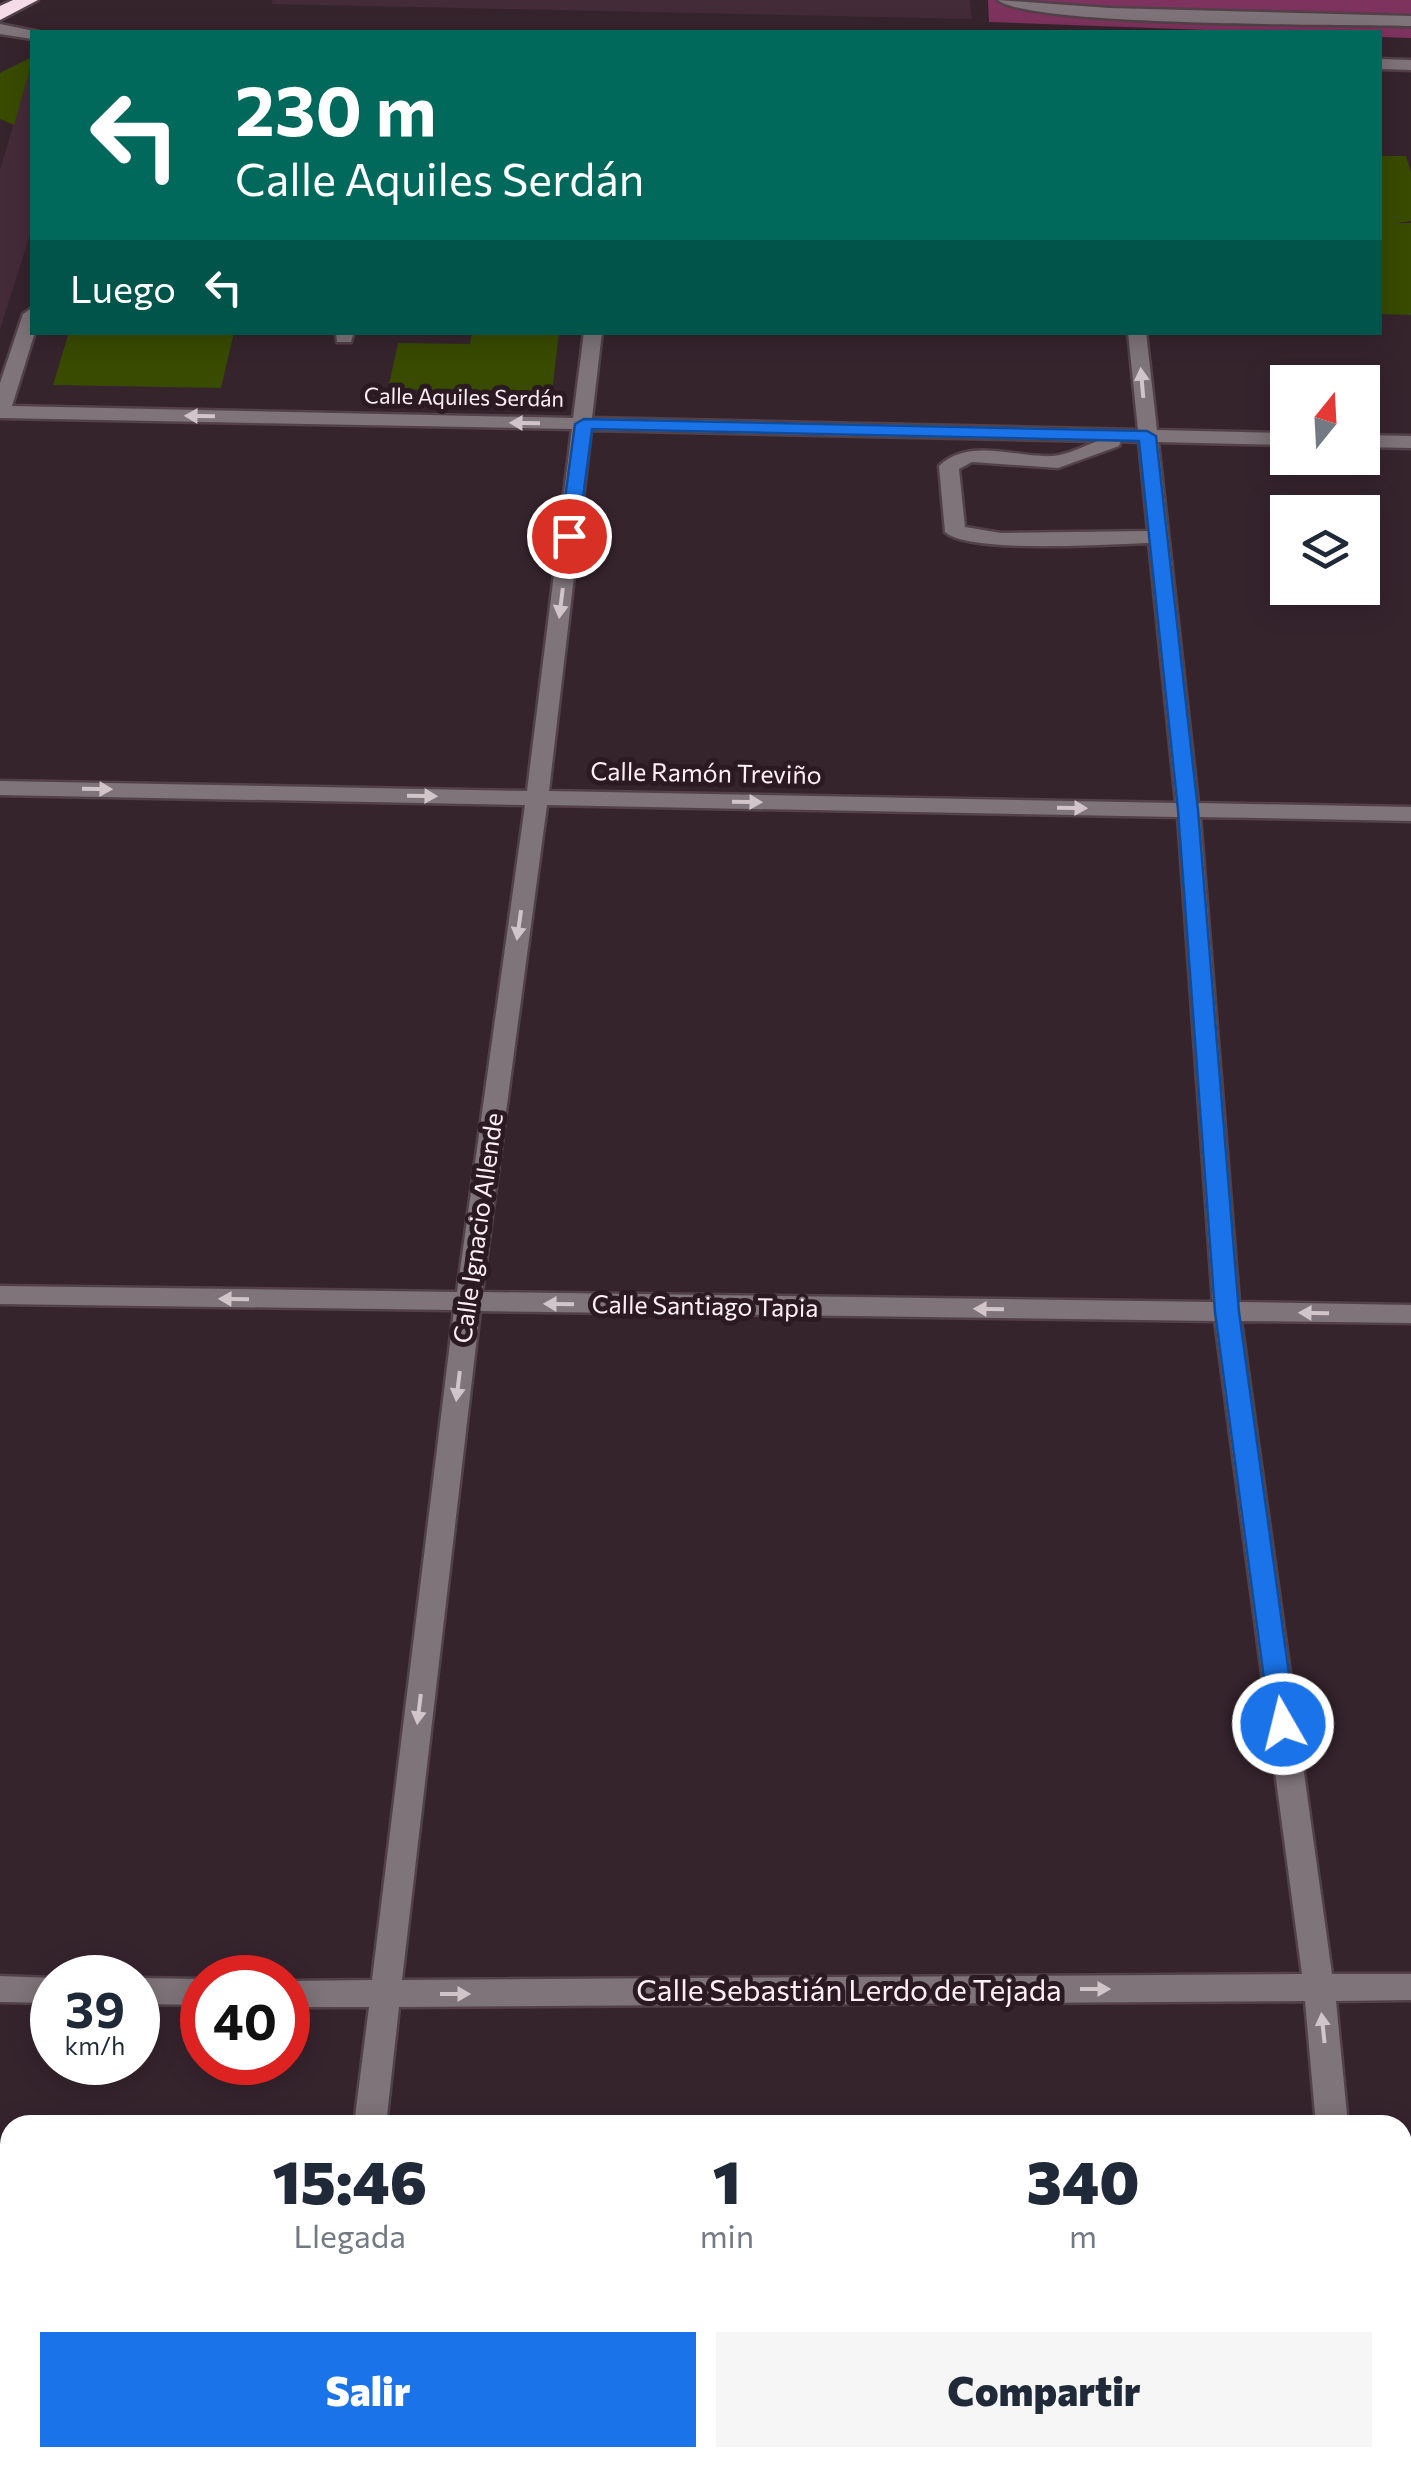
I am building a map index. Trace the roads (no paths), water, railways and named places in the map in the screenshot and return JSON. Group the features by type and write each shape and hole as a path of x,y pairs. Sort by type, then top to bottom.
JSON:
{"highway":[{"path":"0,14 28,0"}],"street":[{"path":"1006,0 1025,7 1109,12 1411,21"},
{"path":"1316,18 1324,0"},
{"path":"1109,12 1109,30"},
{"path":"0,29 30,34"},
{"path":"1382,64 1411,65"},
{"path":"0,412 30,320"},
{"name":"Calle Ignacio Allende","path":"371,2115 468,1303 593,335"},
{"path":"1137,335 1188,810 1227,1312 1319,1987 1331,2115"},
{"name":"Calle Aquiles Serdán","path":"0,412 1270,439"},
{"path":"1147,436 1108,443 1058,462 969,456 949,466 955,532 1002,539 1158,537"},
{"path":"1380,441 1411,442"},
{"name":"Calle Ramón Treviño","path":"0,788 1411,814"},
{"name":"Calle Santiago Tapia","path":"0,1295 1411,1314"},
{"name":"Calle Sebastián Lerdo de Tejada","path":"310,1994 1411,1986"},
{"path":"0,1989 30,1990"}]}
